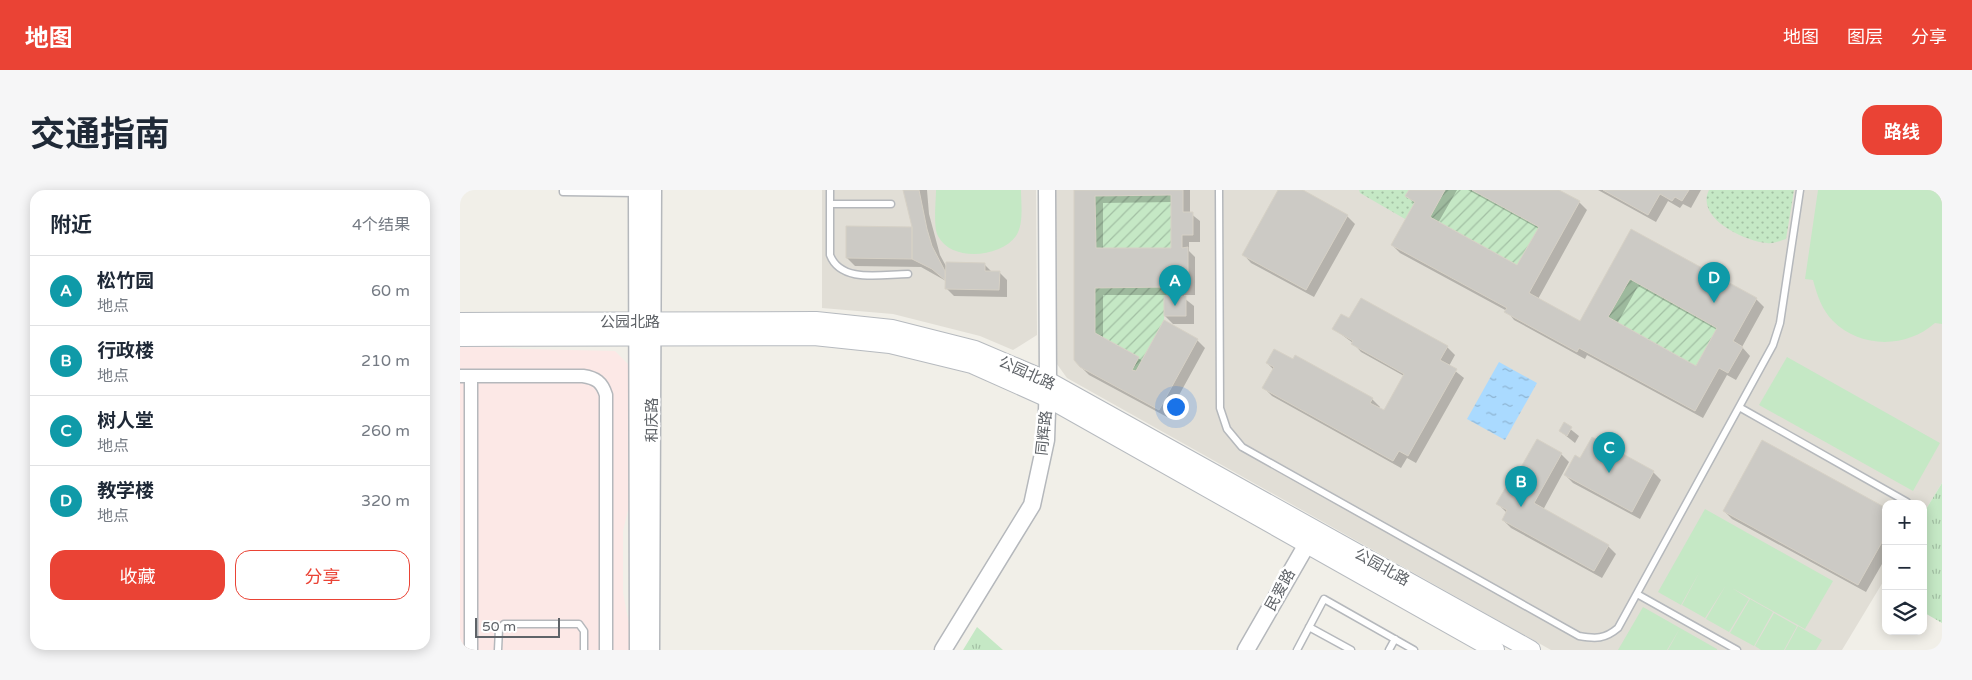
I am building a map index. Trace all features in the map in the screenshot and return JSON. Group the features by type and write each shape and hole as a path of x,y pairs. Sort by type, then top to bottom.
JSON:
{"main road":[{"name":"公园北路","path":"460,322 814,336 890,344 972,364 1048,389 1311,537 1495,650"},
{"name":"公园北路","path":"460,337 645,330"},
{"name":"公园北路","path":"1311,537 1532,650"}],"street":[{"name":"和庆路","path":"638,650 645,330 653,190"},
{"name":"同辉路","path":"943,650 1032,505 1046,440 1048,389 1047,190"},
{"name":"和庆路","path":"637,192 645,330 651,650"},
{"path":"471,650 465,376 583,376 592,377 599,381 604,388 606,395 606,650"},
{"name":"民爱路","path":"1246,650 1311,537"}],"lane":[{"path":"563,190 563,192 637,192"},
{"path":"830,190 830,256 833,264 849,274 908,274"},
{"path":"1219,190 1220,408 1227,429 1242,446 1579,636 1595,639 1607,637 1618,628 1773,345 1780,323 1800,190"},
{"path":"830,204 891,204"},
{"path":"1739,407 1903,500"},
{"path":"1637,594 1736,650"},
{"path":"1297,650 1324,599 1414,650"},
{"path":"498,650 499,629 504,624 579,624 584,631 584,650"},
{"path":"1309,627 1351,650"},
{"path":"1389,650 1395,639"}],"shaded area":[{"path":"822,190 1036,190 1037,335 1013,350 980,336 893,314 822,308"},
{"path":"1054,190 1942,190 1942,483 1927,507 1927,500 1882,500 1882,584 1842,650 1551,650 1067,378 1054,360"},
{"path":"460,344 524,349 615,351 630,366 631,498 623,531 623,593 630,629 630,650 460,650"}],"green space":[{"path":"936,190 1021,190 1022,208 1019,231 1009,243 988,253 964,253 953,250 944,244 936,232"},
{"path":"1359,190 1409,190 1405,196 1415,202 1405,219 1360,193"},
{"path":"1445,190 1472,190 1539,227 1517,265 1430,217"},
{"path":"1709,190 1794,190 1786,239 1772,243 1757,241 1735,233 1724,226 1715,219 1709,210 1707,200"},
{"path":"1818,190 1942,190 1942,324 1935,323 1911,337 1898,341 1884,342 1870,341 1857,337 1833,321 1820,302 1813,280 1805,279"},
{"path":"1171,195 1171,248 1096,248 1095,196"},
{"path":"1630,279 1717,328 1696,366 1608,317"},
{"path":"1167,287 1167,296 1164,297 1164,320 1136,371 1132,370 1139,357 1095,333 1095,288"},
{"path":"1787,357 1940,443 1913,491 1759,405"},
{"path":"1942,483 1942,623 1927,614 1927,507"},
{"path":"1705,509 1833,581 1805,629 1732,588 1749,599 1729,632 1706,619 1726,585 1705,618 1682,605 1700,571 1681,605 1658,592"},
{"path":"1750,599 1773,612 1754,646 1730,633"},
{"path":"1643,607 1680,628 1667,650 1618,650"},
{"path":"1774,613 1797,626 1784,650 1761,650 1755,646"},
{"path":"1798,626 1822,640 1816,650 1785,650"},
{"path":"977,627 1003,650 963,650"},
{"path":"1680,628 1717,649 1717,650 1668,650"}],"water":[{"path":"1499,362 1537,383 1505,440 1467,419"}],"building":[{"path":"903,190 919,190 927,229 932,246 945,271 945,280 932,269 912,259 912,227"},
{"path":"1074,190 1183,190 1183,212 1193,212 1193,235 1182,235 1182,248 1188,247 1188,287 1176,287 1176,296 1186,296 1186,316 1164,316 1164,296 1167,296 1167,287 1095,288 1095,333 1139,357 1132,370 1136,371 1164,320 1198,339 1159,410 1080,367 1074,360","holes":["1171,195 1171,248 1096,248 1095,196"]},
{"path":"1278,190 1303,190 1348,215 1306,290 1242,255"},
{"path":"1409,190 1445,190 1430,217 1517,265 1539,227 1472,190 1559,190 1580,201 1529,293 1580,321 1631,229 1757,298 1733,341 1743,347 1728,373 1719,368 1695,411 1579,348 1577,352 1504,312 1507,308 1391,245 1415,202 1405,196","holes":["1630,279 1717,328 1696,366 1608,317"]},
{"path":"1603,190 1689,190 1682,201 1675,197 1672,201 1660,194 1648,215"},
{"path":"846,226 912,227 912,259 846,258"},
{"path":"946,262 985,263 985,271 1000,271 999,290 945,289"},
{"path":"1361,298 1448,346 1440,360 1457,369 1408,456 1399,451 1393,461 1262,388 1274,367 1266,363 1274,349 1293,359 1295,355 1373,398 1370,403 1384,410 1404,374 1351,344 1353,341 1332,329 1341,314 1349,318"},
{"path":"1564,422 1572,427 1567,436 1559,431"},
{"path":"1592,437 1654,471 1632,512 1564,475 1575,455 1580,458"},
{"path":"1537,439 1562,453 1534,503 1609,545 1594,571 1502,520 1507,510 1496,504 1506,487 1509,488"},
{"path":"1762,440 1882,506 1882,542 1858,585 1723,511"}],"place":[{"name":"教学楼","path":"1714,303"},
{"name":"松竹园","path":"1175,306"},
{"name":"树人堂","path":"1609,473"},
{"name":"行政楼","path":"1521,507"}]}
